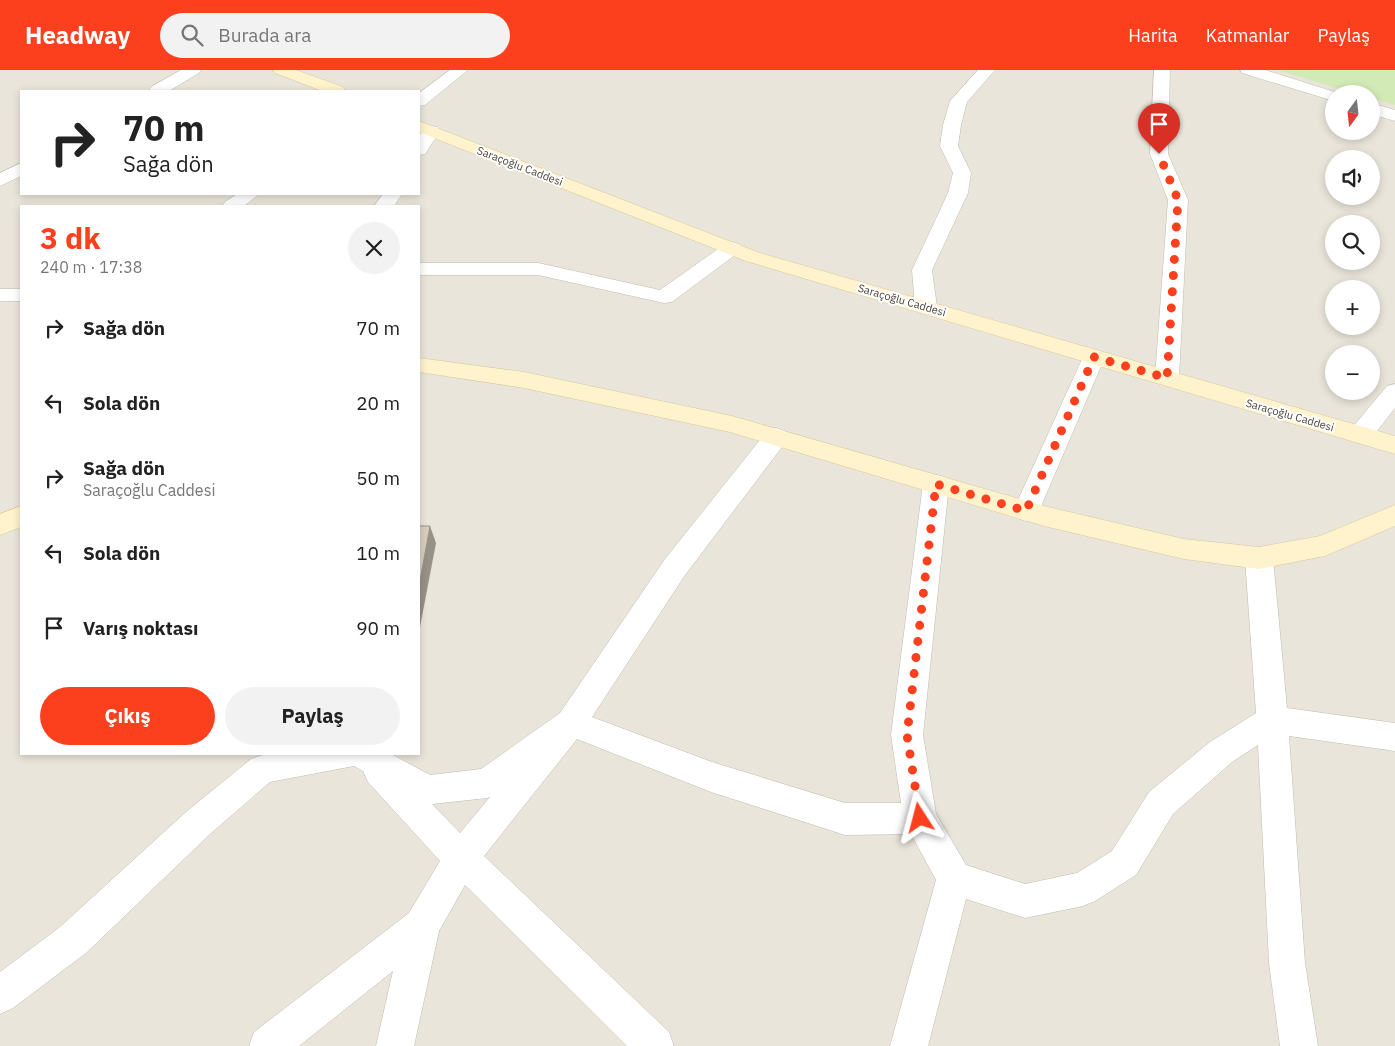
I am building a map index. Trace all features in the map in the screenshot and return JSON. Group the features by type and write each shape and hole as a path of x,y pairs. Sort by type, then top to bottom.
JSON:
{"street":[{"path":"159,90 193,70"},
{"path":"281,70 334,90"},
{"path":"420,101 460,70"},
{"path":"926,307 922,270 958,193 962,173 950,146 952,125 959,101 987,70"},
{"path":"1162,70 1159,154 1178,200 1167,378"},
{"path":"1248,70 1325,93"},
{"path":"1380,111 1395,116"},
{"path":"420,146 425,128"},
{"name":"Saraçoğlu Caddesi","path":"425,128 753,257 1395,446"},
{"path":"0,180 20,170"},
{"path":"233,205 248,195"},
{"path":"420,269 538,269 664,297 732,248"},
{"path":"0,295 20,295"},
{"path":"1026,511 1094,357"},
{"path":"420,365 524,380 732,424 1026,511 1184,549 1259,558 1325,546 1395,515"},
{"path":"1360,435 1395,392"},
{"path":"395,1046 422,926 461,858 571,723 675,567 776,437"},
{"path":"936,484 907,735 920,818 954,878 1024,901 1083,889 1124,863 1161,803 1221,752 1272,720 1395,737"},
{"path":"0,525 20,516"},
{"path":"1259,558 1272,720 1287,963 1299,1046"},
{"path":"364,755 427,790 487,783 571,723"},
{"path":"571,723 711,778 845,819 920,818"},
{"path":"0,995 73,940 265,762 338,755"},
{"path":"363,755 461,858 655,1046"},
{"path":"909,1046 954,878"},
{"path":"268,1046 422,926"}],"shaded area":[{"path":"0,70 1395,70 1395,1046 0,1046"}],"green space":[{"path":"1278,70 1395,70 1395,105 1380,101 1380,85 1327,85"}],"building":[{"path":"420,526 430,526 420,581"}],"route":[{"path":"920,818 907,735 936,484 1026,511 1094,357 1167,378 1178,200 1159,154"}]}
